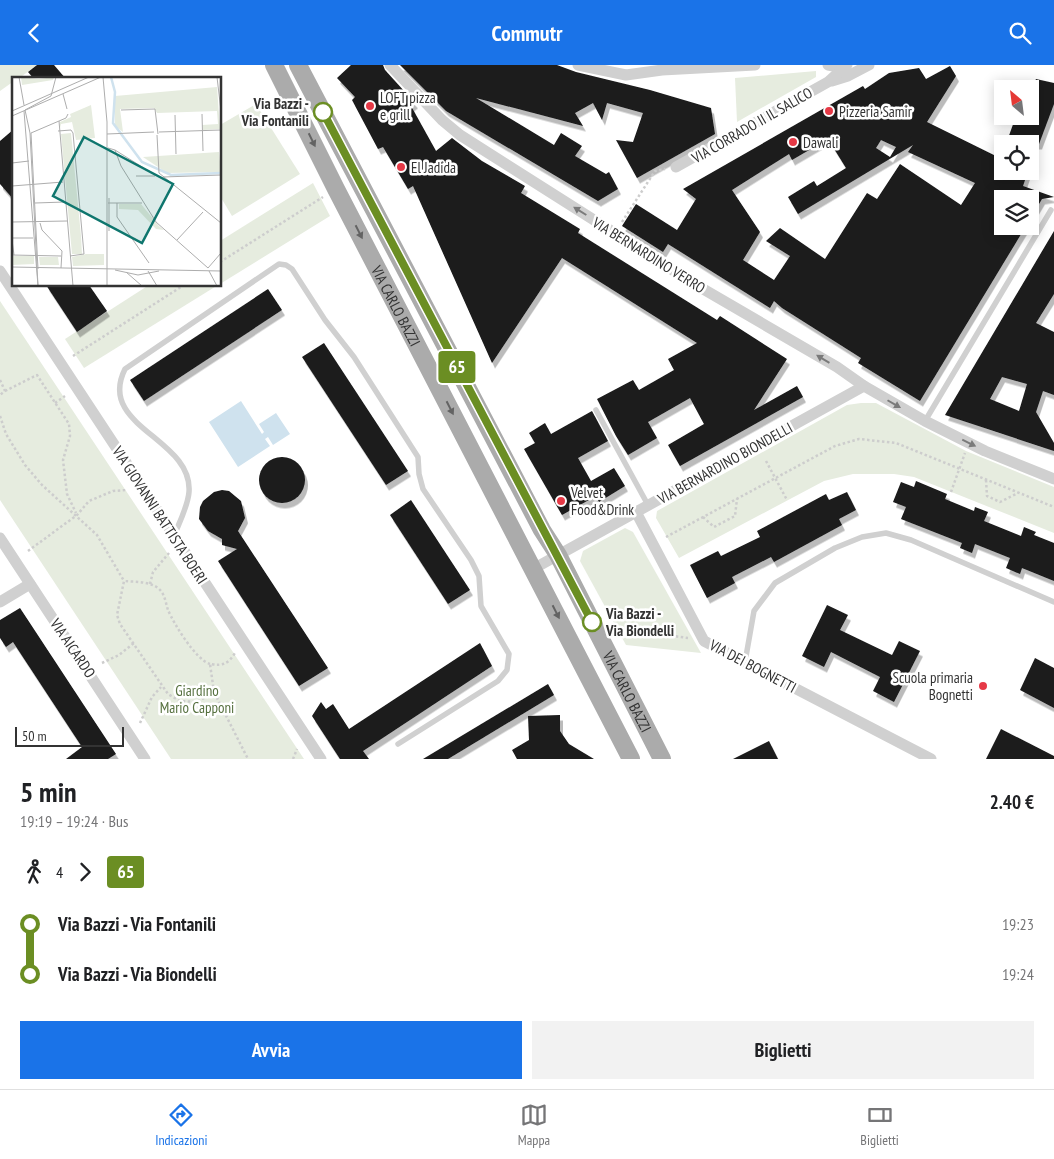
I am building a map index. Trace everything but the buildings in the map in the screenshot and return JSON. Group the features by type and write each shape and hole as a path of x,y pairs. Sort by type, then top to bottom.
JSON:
{"main road":[{"name":"VIA CARLO BAZZI","path":"274,65 336,189 631,759"},
{"name":"VIA CARLO BAZZI","path":"298,65 542,530 558,555 662,759"}],"street":[{"name":"VIA BERNARDINO VERRO","path":"390,65 442,120 460,135 698,286 925,421 969,443 1054,479"},
{"path":"578,65 626,75 662,70 755,65"},
{"path":"828,65 845,67"},
{"name":"VIA CORRADO II IL SALICO","path":"828,82 848,76 869,65"},
{"name":"VIA CORRADO II IL SALICO","path":"676,167 828,82 845,67"},
{"name":"VIA GIOVANNI BATTISTA BOERI","path":"0,271 321,759"},
{"name":"VIA BERNARDINO BIONDELLI","path":"533,569 864,386"},
{"name":"VIA DEI BOGNETTI","path":"636,512 704,641 931,759"},
{"name":"VIA AICARDO","path":"0,538 142,758"},
{"path":"0,602 30,584"}],"lane":[{"path":"925,421 1051,210"},
{"path":"174,536 189,491 184,466 167,447 142,429 130,415 122,400 119,381 125,369 278,264 286,265 292,269 324,320 354,357 418,457 419,474 423,489 471,560 479,576 480,606 509,654 507,670 498,681 398,744"},
{"path":"596,410 648,505"},
{"path":"745,662 754,611 775,583 835,548 862,537 886,533 911,540 1054,602"}],"path":[{"path":"622,222 655,171 676,167"},
{"path":"221,261 323,197"},
{"path":"73,356 182,286"},
{"path":"0,395 37,375 69,424 70,436 62,460 67,494 77,515"},
{"path":"0,380 5,391"},
{"path":"55,403 65,396"},
{"path":"0,416 6,434 25,465 42,485 97,535 124,581 117,615 120,624 161,687 180,701 197,702 214,693"},
{"path":"0,431 6,434"},
{"path":"666,537 835,446 859,439 896,443 1054,507"},
{"path":"951,492 969,443"},
{"path":"766,461 787,500"},
{"path":"986,480 987,496 1000,502 1019,493"},
{"path":"28,551 77,515 89,501 98,495 127,490"},
{"path":"703,517 714,527 735,516 737,499"},
{"path":"150,584 153,571 169,553"},
{"path":"124,581 150,584 161,591 168,612 180,632 203,662 224,665 228,663 235,653"},
{"path":"615,633 652,633 692,638"},
{"path":"102,663 119,655 134,643"},
{"path":"210,664 214,693 248,759"},
{"path":"140,723 152,697 161,687"},
{"path":"293,759 297,749"}],"green space":[{"path":"0,65 37,65 21,77 12,77 12,82 0,91"},
{"path":"816,71 816,77 737,122 735,78"},
{"path":"256,104 300,174 232,216 221,198 221,124"},
{"path":"313,183 330,216 221,283 221,240"},
{"path":"147,286 216,286 84,368 65,339"},
{"name":"Giardino Mario Capponi","path":"0,301 304,759 171,759 0,500"},
{"path":"876,403 966,451 1054,487 1054,533 914,477 894,474 853,474 824,481 679,558 656,518 657,511 847,405"},
{"path":"625,528 633,532 701,653 626,645 580,561 583,551"}],"water":[{"path":"241,401 262,434 264,432 259,424 276,413 290,434 273,445 268,437 265,439 270,446 238,467 209,422"}],"bus line":[{"name":"65","path":"323,112 592,622"}],"place":[{"name":"LOFT pizza e grill","path":"370,106"},
{"name":"Pizzeria Samir","path":"829,111"},
{"name":"Via Bazzi - Via Fontanili","path":"323,112"},
{"name":"Dawali","path":"793,142"},
{"name":"El Jadida","path":"401,167"},
{"name":"Velvet Food&Drink","path":"561,501"},
{"name":"Via Bazzi - Via Biondelli","path":"592,622"},
{"name":"Scuola primaria Bognetti","path":"983,686"}]}
